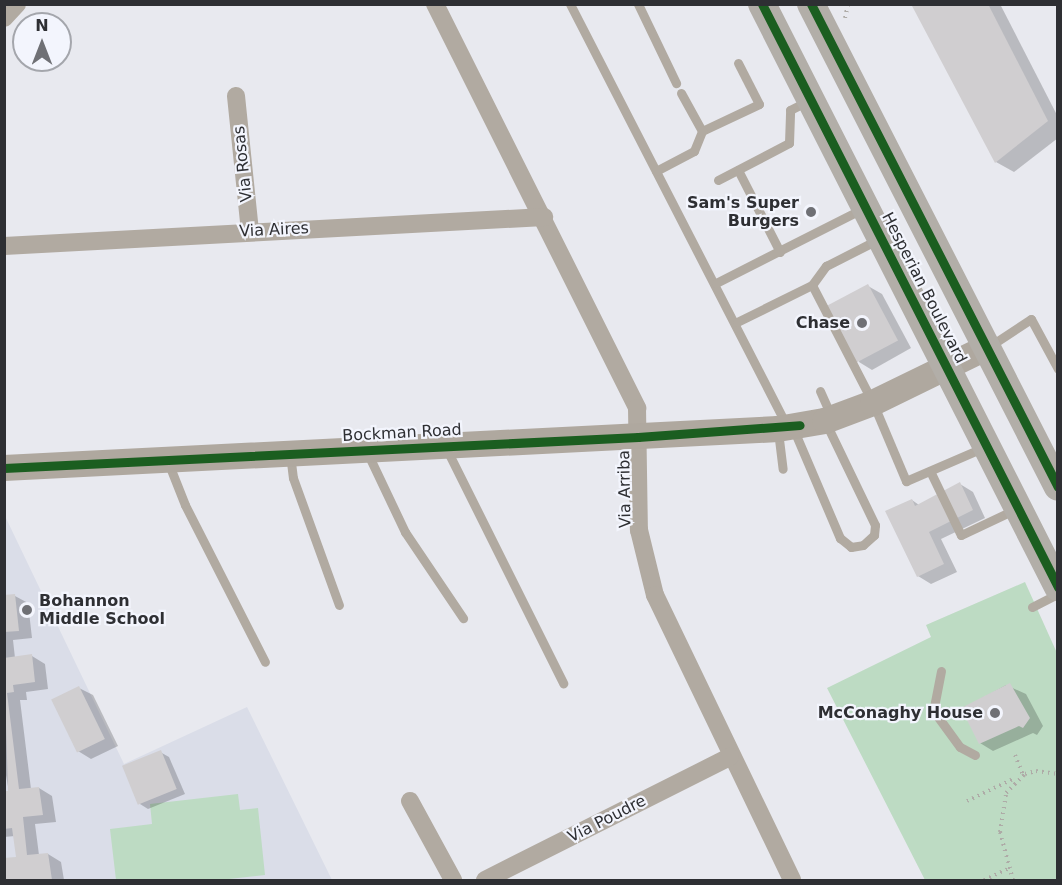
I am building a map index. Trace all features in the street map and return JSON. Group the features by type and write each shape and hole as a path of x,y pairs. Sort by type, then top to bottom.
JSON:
{"main road":[{"name":"Hesperian Boulevard","path":"762,4 1058,587"},
{"name":"Hesperian Boulevard","path":"811,8 988,347 1051,457 1058,487"}],"street":[{"path":"4,18 17,4"},
{"name":"Via Arriba","path":"435,4 637,408 639,530 655,595 730,758 792,880"},
{"name":"Via Rosas","path":"236,96 250,231"},
{"name":"Via Aires","path":"4,246 250,231 544,218"},
{"name":"Bockman Road","path":"4,468 638,437 786,427 829,419 873,403 948,369 988,347"},
{"name":"Via Poudre","path":"484,880 730,758"},
{"path":"410,801 453,880"}],"lane":[{"path":"570,4 737,322 840,538 851,547 863,545 874,535 875,525 829,419 820,391"},
{"path":"638,4 676,83"},
{"path":"656,171 694,152 702,131 759,104 738,63"},
{"path":"681,93 702,131"},
{"path":"718,180 789,143 790,110 812,99"},
{"path":"738,170 780,252"},
{"path":"716,283 866,207"},
{"path":"737,322 812,285 826,266 882,238"},
{"path":"812,285 873,403 906,481 987,446"},
{"path":"988,347 1031,319 1058,369"},
{"path":"783,469 786,427"},
{"path":"445,446 563,683"},
{"path":"366,450 405,532 463,618"},
{"path":"290,454 293,478 339,605"},
{"path":"167,460 185,505 265,662"},
{"path":"930,471 961,535 1018,508"},
{"path":"1032,607 1058,594"},
{"path":"941,671 934,703 938,717 960,747 975,755"}],"path":[{"path":"1015,755 1024,774"},
{"path":"967,801 1024,774 1036,771 1058,774"},
{"path":"1013,880 1001,844 1000,813 1010,785 1024,774"},
{"path":"984,880 1009,869"}],"shaded area":[{"name":"Bohannon Middle School","path":"4,514 124,764 247,707 332,880 5,880"}],"green space":[{"path":"1025,582 1057,653 1057,880 925,880 827,688 931,637 926,625"},
{"path":"238,794 240,810 258,808 265,875 220,880 116,880 110,829 152,824 150,804"}],"building":[{"path":"911,4 988,4 1048,121 995,163"},
{"name":"Chase","path":"868,284 898,341 857,363 827,306"},
{"path":"960,482 973,510 929,532 944,564 917,577 885,511 912,499 915,506"},
{"path":"15,594 19,631 4,632 4,595"},
{"path":"32,654 35,682 13,685 14,692 7,693 19,789 39,787 43,815 23,817 27,855 48,853 52,880 4,880 4,858 16,857 12,828 4,829 4,791 8,791 4,658"},
{"name":"McConaghy House","path":"1010,683 1030,718 1023,728 1019,726 979,744 961,708"},
{"path":"79,686 105,739 77,753 51,700"},
{"path":"161,750 177,789 138,805 122,766"}],"cycle path":[{"path":"762,4 1058,587"},
{"path":"811,4 1058,487"},
{"path":"4,468 638,437 800,425"}],"place":[{"name":"Sam's Super Burgers","path":"811,212"},
{"name":"Chase","path":"862,323"},
{"name":"Bohannon Middle School","path":"27,610"},
{"name":"McConaghy House","path":"995,713"}]}
